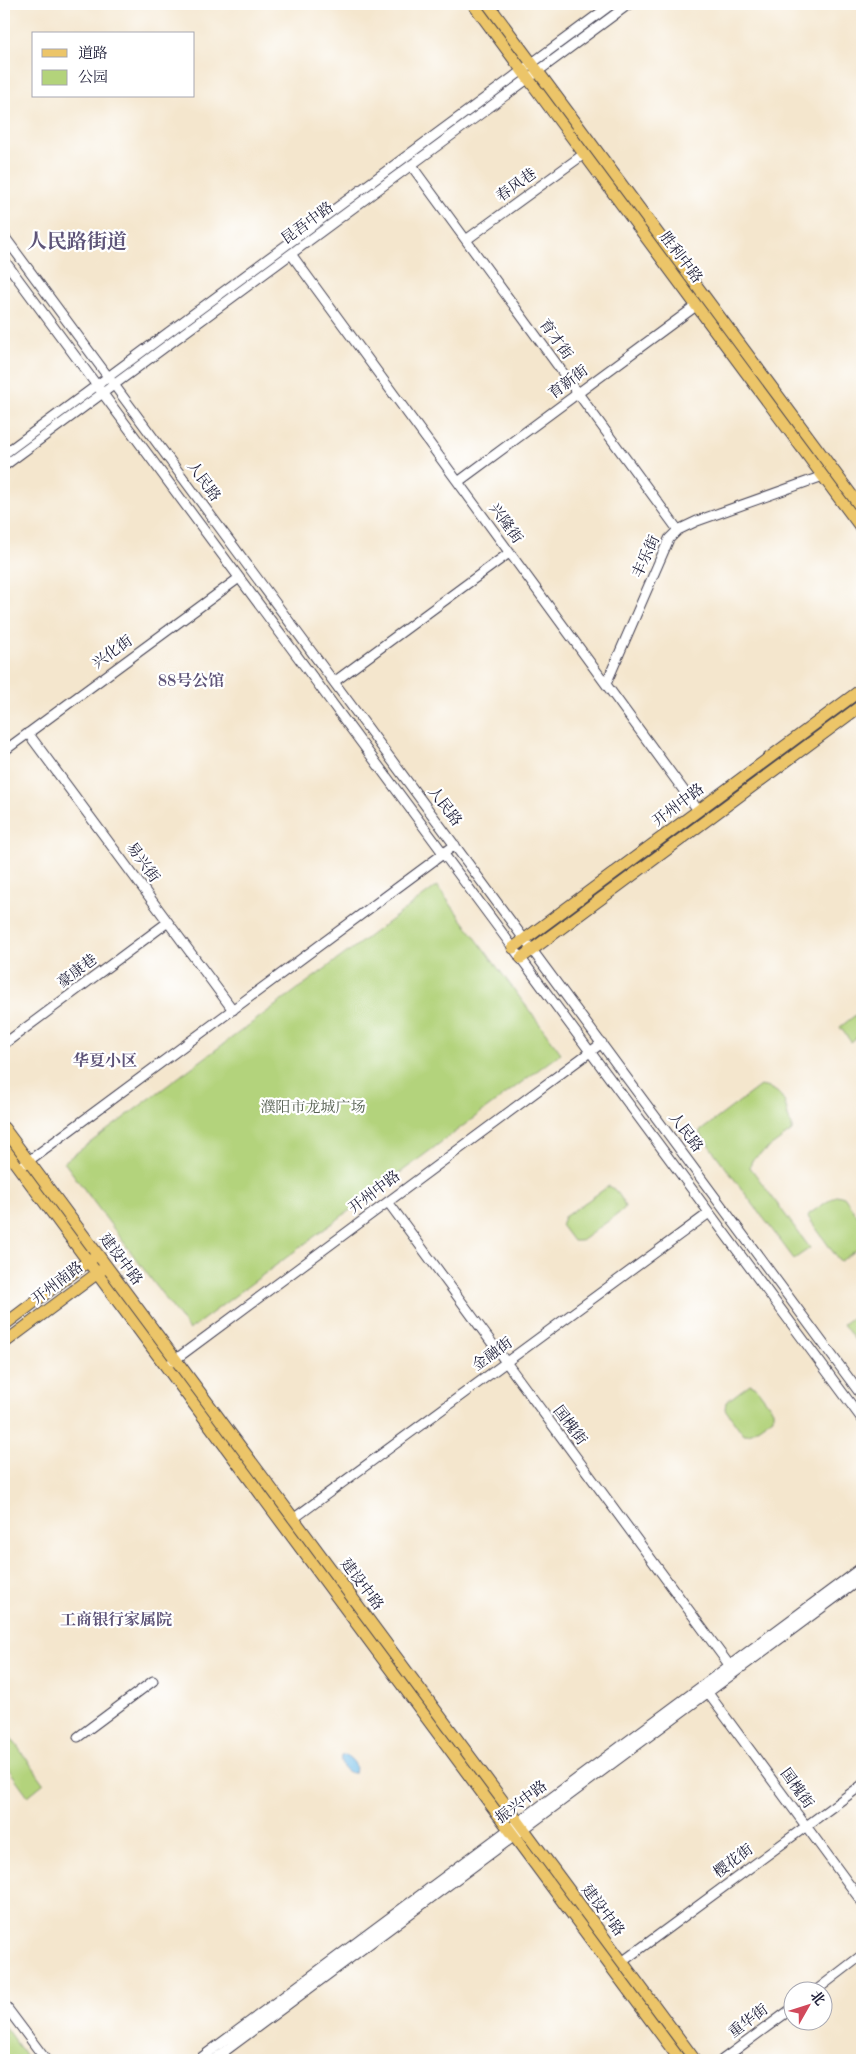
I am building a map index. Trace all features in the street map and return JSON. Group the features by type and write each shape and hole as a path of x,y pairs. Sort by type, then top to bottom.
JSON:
{"main road":[{"name":"胜利中路","path":"473,4 862,529"},
{"name":"胜利中路","path":"488,4 862,509"},
{"name":"开州中路","path":"513,948 862,688"},
{"name":"开州中路","path":"521,958 862,705"},
{"name":"建设中路","path":"4,1128 24,1165 516,1830 622,1962 695,2060"},
{"name":"建设中路","path":"4,1148 24,1165"},
{"name":"开州南路","path":"4,1325 93,1258"},
{"name":"开州南路","path":"4,1343 101,1270"},
{"name":"建设中路","path":"171,1363 293,1519 680,2060"}],"street":[{"name":"昆吾中路","path":"535,67 612,4"},
{"name":"昆吾中路","path":"4,466 102,393 111,381 525,74 629,4"},
{"name":"昆吾中路","path":"4,454 97,386 111,381 290,254 411,165 525,74"},
{"name":"春风巷","path":"466,240 584,154"},
{"name":"育才街","path":"411,165 678,530"},
{"name":"人民路","path":"4,236 862,1396"},
{"name":"兴隆街","path":"290,254 698,810"},
{"name":"人民路","path":"4,260 862,1420"},
{"name":"育新街","path":"458,482 696,306"},
{"name":"丰乐街","path":"606,684 670,539 678,530 697,521 823,476"},
{"path":"334,682 509,553"},
{"name":"兴化街","path":"4,751 239,578"},
{"name":"易兴街","path":"28,733 233,1010"},
{"path":"24,1165 455,845"},
{"name":"豪康巷","path":"4,1044 168,922"},
{"name":"开州中路","path":"171,1363 602,1043"},
{"name":"国槐街","path":"388,1202 730,1666"},
{"name":"金融街","path":"293,1519 709,1213"},
{"name":"振兴中路","path":"213,2060 862,1567"},
{"name":"振兴中路","path":"198,2060 708,1693 862,1578"},
{"path":"78,1737 153,1682"},
{"name":"国槐街","path":"708,1693 862,1902"},
{"name":"樱花街","path":"622,1962 862,1785"},
{"path":"827,1982 862,1955"},
{"path":"4,2004 46,2060"},
{"name":"重华街","path":"722,2060 784,2014"}],"green space":[{"name":"濮阳市龙城广场","path":"437,886 561,1053 189,1330 64,1162"},
{"path":"862,1010 862,1033 851,1042 840,1027"},
{"path":"760,1086 772,1089 783,1099 792,1131 752,1160 750,1167 810,1248 794,1259 699,1132"},
{"path":"609,1186 619,1195 625,1207 581,1241 573,1241 561,1225 564,1217"},
{"path":"837,1195 844,1197 862,1222 862,1246 841,1261 808,1217 809,1214"},
{"path":"862,1312 862,1350 843,1324"},
{"path":"750,1384 755,1386 773,1410 773,1417 749,1434 743,1434 725,1409 726,1402"},
{"path":"4,1728 44,1783 28,1796 4,1763"},
{"path":"4,2026 29,2060 4,2060"}],"water":[{"path":"345,1755 354,1762 356,1767 355,1773 348,1772 342,1765 341,1756"}],"district":[{"name":"人民路街道","path":"77,243"},
{"name":"88号公馆","path":"191,682"},
{"name":"华夏小区","path":"105,1062"},
{"name":"工商银行家属院","path":"116,1621"}]}
